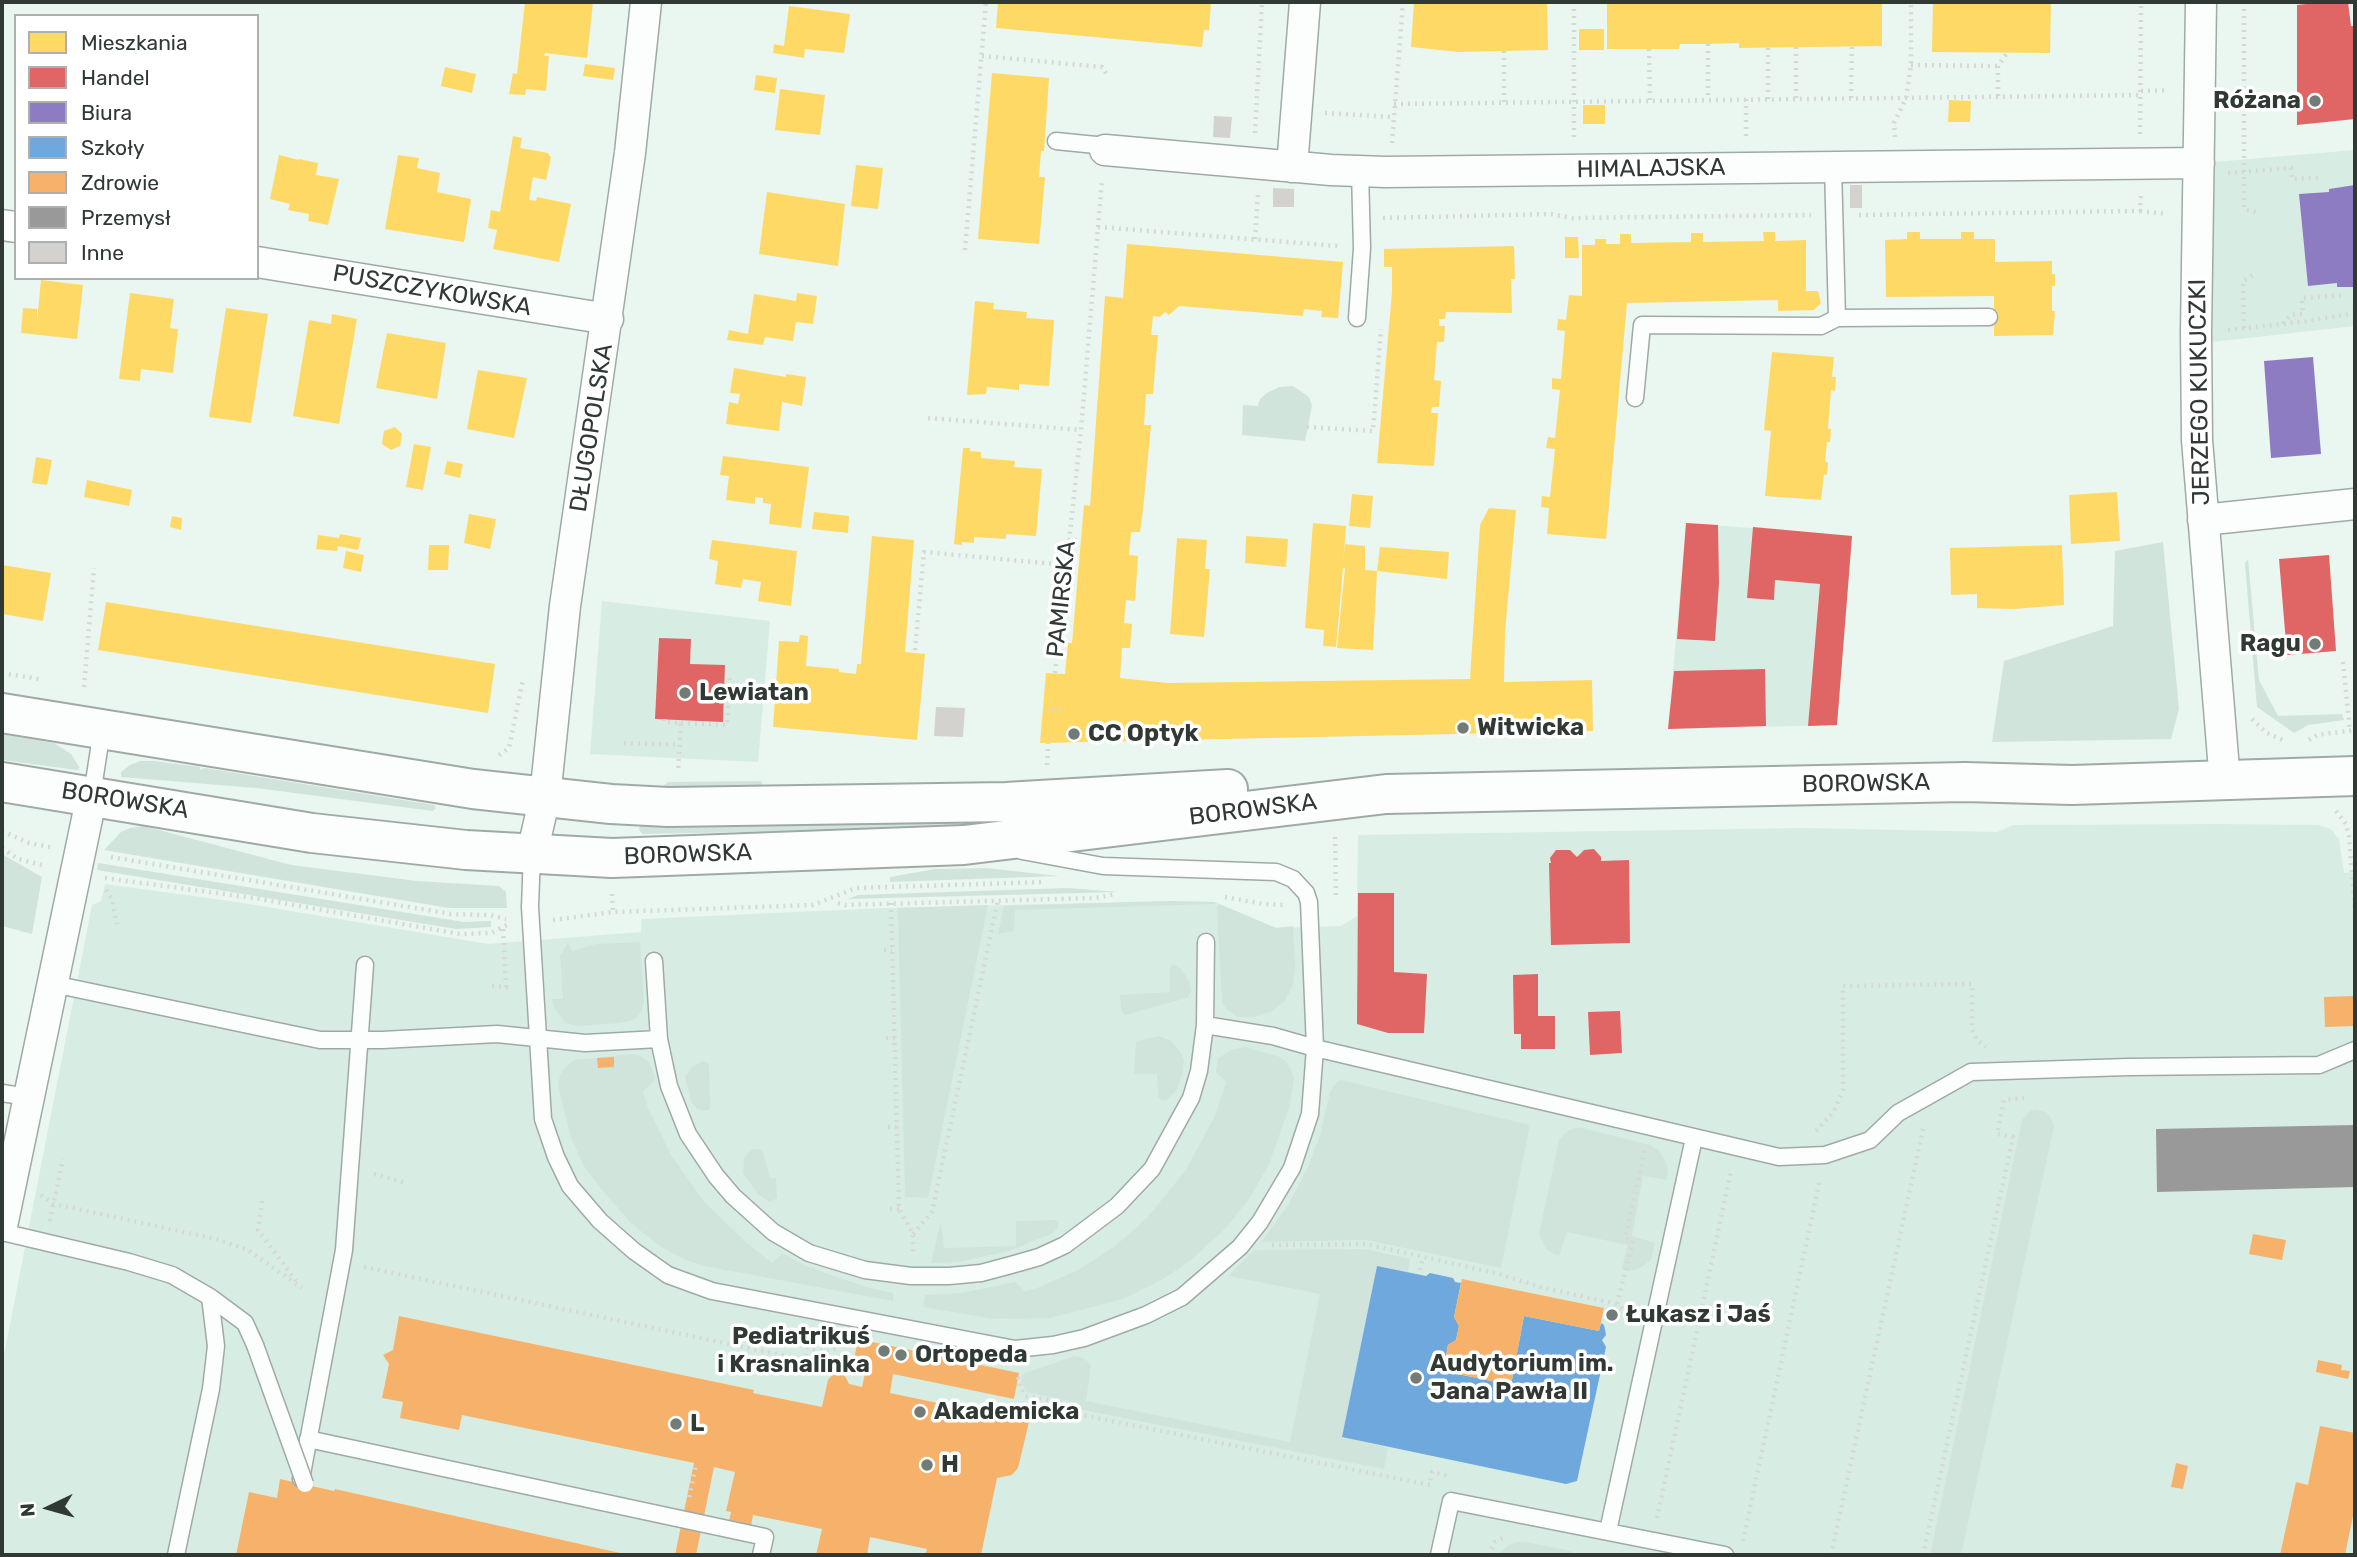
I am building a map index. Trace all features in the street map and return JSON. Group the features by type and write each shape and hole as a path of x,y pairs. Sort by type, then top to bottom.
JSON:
{"street":[{"name":"DŁUGOPOLSKA","path":"532,853 545,797 565,606 608,319 646,2"},
{"path":"1292,167 1305,2"},
{"name":"JERZEGO KUKUCZKI","path":"2201,2 2197,440 2225,782"},
{"name":"HIMALAJSKA","path":"1105,150 1360,171 1897,166 2199,169"},
{"name":"PUSZCZYKOWSKA","path":"259,262 608,319"},
{"path":"2203,520 2355,504"},
{"name":"BOROWSKA","path":"2,713 473,789 611,804 668,807 1012,802 1230,789 1357,789 1376,794"},
{"name":"BOROWSKA","path":"2,782 312,833 466,850 622,857 978,844 1376,794 1965,782 2072,785 2355,776"},
{"path":"2,1226 15,1095 53,984 92,795"}],"lane":[{"path":"1056,141 1096,145 1105,150"},
{"path":"1833,167 1837,318"},
{"path":"1357,318 1363,248 1360,171"},
{"path":"1635,398 1642,325 1821,326 1837,318 1989,317"},
{"path":"92,795 102,730"},
{"path":"532,853 530,907 543,1119 555,1157 570,1186 600,1221 634,1251 668,1275 712,1291 1015,1349 1053,1346 1084,1338 1146,1315 1182,1297 1240,1247 1260,1222 1292,1168 1310,1114 1315,1048 1309,902 1307,893 1293,879 1276,872 1103,866 978,844"},
{"path":"654,961 659,1039 669,1086 688,1133 733,1196 773,1232 809,1253 865,1270 912,1276 981,1273 1040,1257 1073,1239 1117,1206 1152,1169 1191,1098 1199,1071 1205,1025 1206,942"},
{"path":"2,1232 172,1275 211,1297 245,1323 303,1484 308,1439 344,1250 365,965"},
{"path":"53,984 320,1040 361,1041 497,1034 585,1043 659,1039"},
{"path":"1205,1025 1273,1036 1779,1157 1825,1155 1870,1140 1898,1113 1971,1072 2319,1065 2355,1050"},
{"path":"1608,1531 1694,1138"},
{"path":"176,1555 211,1389 216,1346 211,1297"},
{"path":"308,1439 765,1537 761,1555"},
{"path":"1439,1555 1451,1502 1725,1555"}],"path":[{"path":"965,250 986,2"},
{"path":"1254,143 1262,2"},
{"path":"1392,144 1403,2"},
{"path":"1574,2 1574,170"},
{"path":"1897,166 1894,124 1906,98 1911,65 1911,2"},
{"path":"2140,135 2141,2"},
{"path":"2244,2 2244,209 2256,212"},
{"path":"1708,44 1708,99"},
{"path":"1796,47 1796,99"},
{"path":"1851,98 1852,47"},
{"path":"1768,48 1768,99"},
{"path":"1649,49 1650,100"},
{"path":"1504,51 1504,102"},
{"path":"1998,96 1998,66 2007,53"},
{"path":"982,56 1102,67 1107,75"},
{"path":"1911,65 1998,66"},
{"path":"1394,104 2140,94"},
{"path":"1296,111 1393,117"},
{"name":"PAMIRSKA","path":"1055,673 1081,430 1105,150"},
{"path":"2199,169 2244,173 2291,168 2292,179 2318,178"},
{"path":"1255,239 1259,181"},
{"path":"1379,218 1551,214 1572,218 2140,211 2141,189"},
{"path":"1098,228 1363,248"},
{"path":"2244,328 2243,281 2255,274"},
{"path":"2283,324 2291,314 2303,314 2302,298 2345,295"},
{"path":"2196,332 2283,324 2355,313"},
{"path":"1307,427 1373,431 1381,323"},
{"path":"928,418 1081,430"},
{"path":"1068,540 1081,540"},
{"path":"915,650 924,552 1066,565"},
{"path":"84,687 94,568"},
{"path":"1061,609 1075,610"},
{"path":"2302,746 2317,735 2353,730 2343,662"},
{"path":"664,719 664,722 727,725 730,674"},
{"path":"1051,710 1061,710"},
{"path":"2247,715 2267,733 2289,742"},
{"path":"677,776 681,723"},
{"path":"624,743 679,746"},
{"path":"1047,773 1048,743"},
{"path":"2330,805 2346,824 2349,836 2355,915"},
{"path":"2,831 29,843 59,848"},
{"path":"1334,831 1336,895"},
{"path":"2,848 18,859 51,868"},
{"path":"99,855 451,914 489,915 514,922 491,933 460,934 254,898 98,877 112,898 117,924"},
{"path":"551,920 612,912 813,905 856,888 1046,882"},
{"path":"612,885 612,912"},
{"path":"838,903 845,905 1095,898 1121,893 1108,888"},
{"path":"914,1234 932,1212 998,900"},
{"path":"891,903 899,1209 914,1234 912,1276"},
{"path":"492,986 506,987 503,928"},
{"path":"884,950 892,950"},
{"path":"1743,1543 1825,1155 1816,1130 1834,1111 1843,1090 1843,986 1972,984 1972,1030 1984,1047 2004,1050 2004,1100 1997,1134 2013,1137 1923,1555"},
{"path":"886,1038 895,1038"},
{"path":"1830,1555 1932,1094"},
{"path":"2004,1100 2033,1096"},
{"path":"888,1127 897,1127"},
{"path":"1653,1540 1737,1147"},
{"path":"63,1159 54,1204 216,1239 248,1251 302,1288"},
{"path":"368,1172 407,1183"},
{"path":"262,1200 258,1230 302,1288 318,1317 332,1321"},
{"path":"890,1209 899,1209"},
{"path":"1240,1247 1366,1244 1499,1273 1544,1287 1617,1304 1629,1313 1630,1324"},
{"path":"1420,1270 1423,1257"},
{"path":"360,1266 805,1360 807,1348 829,1353 848,1342 857,1342"},
{"path":"1018,1377 1025,1396 1063,1402 1062,1411 1430,1485 1432,1472 1459,1478"},
{"path":"689,1501 696,1464"}],"shaded area":[{"path":"2355,150 2355,326 2212,342 2214,162"},
{"path":"1293,386 1309,397 1312,406 1305,441 1242,435 1243,405 1258,406 1260,399 1267,393 1279,387"},
{"path":"1686,523 1852,536 1837,725 1668,729"},
{"path":"2163,542 2179,709 2171,739 1992,742 2004,661 2113,626 2115,551"},
{"path":"2248,559 2259,680 2278,716 2342,714 2344,720 2308,725 2294,733 2257,707 2245,563"},
{"path":"602,601 770,621 758,762 590,754"},
{"path":"2,734 54,743 71,754 80,768 77,770 2,760"},
{"path":"140,761 200,767 200,770 205,768 434,805 436,808 433,811 256,788 121,777 121,772"},
{"path":"761,781 763,785 760,787 662,787 668,782"},
{"path":"1027,818 1028,823 900,829 642,834 639,829 641,824"},
{"path":"2013,825 2318,825 2331,829 2339,839 2344,873 2355,872 2355,1555 2,1555 2,1365 92,905 101,901 105,884 237,902 488,944 641,932 642,919 885,908 1170,901 1215,902 1276,928 1341,926 1357,916 1358,835 1804,828 1997,832"},
{"path":"144,826 291,865 417,881 499,886 506,892 507,908 449,908 104,850 121,832"},
{"path":"2,854 42,877 32,934 2,926"},
{"path":"98,863 464,922 491,921 491,927 456,929 97,870"},
{"path":"986,868 1059,876 890,882 890,877 935,869"},
{"path":"1068,888 1119,892 848,899 858,895"},
{"path":"1170,901 1215,904 1015,910 1014,931 998,934 1004,906"},
{"path":"1219,904 1276,928 1293,926 1293,985 1285,1001 1272,1011 1254,1017 1238,1017 1226,1009 1222,1001 1217,908"},
{"path":"988,905 928,1198 905,1197 898,908"},
{"path":"640,942 644,1001 642,1012 633,1020 620,1023 576,1026 566,1023 554,1008 552,999 563,999 560,955 568,943 572,951 596,944"},
{"path":"1173,964 1181,969 1189,981 1191,991 1187,998 1125,1015 1121,1010 1120,995 1170,992 1170,967"},
{"path":"1159,1036 1171,1041 1184,1060 1176,1091 1167,1100 1158,1097 1157,1074 1134,1074 1136,1041"},
{"path":"1245,1047 1280,1057 1288,1064 1294,1078 1289,1108 1269,1164 1251,1196 1227,1227 1191,1260 1165,1278 1123,1299 1050,1318 995,1319 923,1307 925,1295 961,1293 1015,1282 1025,1291 1035,1289 1078,1270 1115,1246 1148,1217 1185,1171 1214,1118 1226,1082 1216,1072 1218,1058 1234,1049"},
{"path":"632,1054 641,1056 650,1063 655,1077 653,1083 643,1091 648,1108 671,1155 704,1202 747,1243 772,1263 783,1253 802,1264 834,1276 893,1293 893,1301 704,1266 685,1260 661,1247 632,1224 584,1166 571,1138 558,1086 560,1075 574,1060"},
{"path":"703,1061 709,1064 710,1109 706,1111 697,1109 691,1101 685,1077 692,1067"},
{"path":"1341,1080 1530,1125 1501,1268 1366,1240 1261,1242 1287,1207 1309,1165 1320,1135 1330,1092"},
{"path":"2035,1109 2046,1112 2054,1126 1961,1555 1930,1555 2022,1120"},
{"path":"1578,1127 1650,1145 1658,1150 1665,1160 1667,1180 1643,1176 1632,1236 1655,1243 1651,1260 1640,1268 1629,1271 1622,1269 1627,1245 1567,1232 1559,1256 1548,1251 1539,1234 1559,1140 1566,1132"},
{"path":"758,1149 763,1152 770,1178 776,1178 777,1198 770,1202 759,1195 743,1173 744,1158 751,1150"},
{"path":"1056,1220 1058,1228 1053,1233 1009,1251 958,1262 931,1263 941,1221 944,1248 1016,1246 1016,1221"},
{"path":"1365,1249 1410,1259 1408,1272 1377,1266 1342,1436 1388,1448 1384,1469 1068,1407 1069,1401 1027,1392 1021,1382 1023,1374 1074,1356 1080,1357 1089,1362 1091,1367 1086,1401 1290,1442 1320,1294 1228,1276 1254,1250"},
{"path":"1518,1542 1572,1551 1571,1555 1497,1555 1509,1545"}],"building: Mieszkania":[{"path":"525,2 593,2 587,58 545,53 544,56 549,56 546,91 526,89 525,95 509,94 513,73 517,74"},
{"path":"998,2 1211,2 1209,30 1204,30 1202,47 996,28"},
{"path":"1414,2 1547,2 1548,50 1458,52 1411,47"},
{"path":"1607,2 1882,2 1882,46 1739,48 1739,43 1680,44 1679,49 1607,49"},
{"path":"1933,2 2051,2 2050,53 1932,52"},
{"path":"789,6 850,14 844,53 805,49 804,58 773,53 774,44 784,46"},
{"path":"1579,29 1604,29 1604,50 1579,50"},
{"path":"585,64 615,68 613,80 583,76"},
{"path":"445,67 476,74 472,93 441,86"},
{"path":"992,73 1049,78 1044,151 1041,151 1039,177 1045,177 1039,244 978,239"},
{"path":"756,75 777,78 775,93 754,90"},
{"path":"780,89 825,95 820,135 775,130"},
{"path":"1949,100 1971,101 1970,122 1948,122"},
{"path":"1583,105 1605,105 1605,124 1583,124"},
{"path":"513,136 522,138 520,148 548,153 551,158 546,180 533,177 529,200 536,201 537,197 571,204 559,262 493,249 497,230 488,228 491,210 500,212"},
{"path":"279,155 318,163 316,175 339,179 328,225 308,221 309,214 288,210 290,204 270,199"},
{"path":"398,155 419,158 417,168 440,173 437,192 471,199 464,242 385,229"},
{"path":"856,165 883,168 878,209 851,206"},
{"path":"767,192 845,204 838,266 759,254"},
{"path":"1763,232 1775,232 1775,241 1806,240 1806,291 1818,291 1821,303 1814,310 1778,311 1778,300 1627,303 1606,539 1547,534 1549,508 1541,507 1542,496 1550,497 1555,449 1546,448 1548,437 1555,438 1560,390 1552,389 1552,378 1561,379 1565,331 1557,330 1558,319 1566,320 1569,295 1582,296 1582,245 1595,245 1595,239 1606,239 1606,244 1620,244 1620,234 1631,234 1631,243 1691,242 1691,233 1703,233 1703,242 1764,241"},
{"path":"1907,232 1920,232 1920,239 1961,239 1961,232 1974,232 1974,239 1995,239 1995,262 2052,261 2052,274 2055,274 2055,286 2052,286 2052,311 2055,311 2053,335 1994,336 1994,296 1886,297 1885,240 1907,239"},
{"path":"1565,237 1578,237 1579,258 1565,258"},
{"path":"1127,244 1343,262 1338,318 1321,317 1322,311 1304,309 1303,316 1179,306 1169,315 1165,312 1160,317 1153,316 1151,335 1158,335 1153,394 1146,394 1144,425 1151,425 1143,510 1140,532 1131,532 1129,555 1138,556 1135,601 1126,600 1124,623 1132,624 1130,648 1122,648 1120,678 1168,683 1470,679 1480,525 1489,508 1516,510 1505,632 1504,682 1592,680 1593,731 1040,743 1046,673 1065,674 1068,643 1072,643 1084,505 1090,506 1105,296 1123,298"},
{"path":"1514,246 1512,313 1446,312 1445,319 1439,319 1439,326 1445,326 1444,342 1437,342 1434,380 1441,381 1439,407 1432,407 1431,413 1438,413 1434,466 1377,463 1392,292 1392,267 1384,267 1384,249"},
{"path":"41,280 83,285 77,339 21,333 23,308 37,309 37,322"},
{"path":"130,293 174,299 170,328 178,329 173,373 141,369 140,381 119,379"},
{"path":"797,293 817,296 813,324 796,322 793,341 765,337 763,345 727,340 729,330 748,334 754,294 796,301"},
{"path":"975,301 994,303 993,309 1027,312 1026,318 1054,320 1049,386 1019,384 1019,390 987,387 986,394 967,395"},
{"path":"226,308 268,314 251,423 209,417"},
{"path":"332,314 357,319 339,424 293,416 309,320 331,324"},
{"path":"387,333 446,343 437,399 376,388"},
{"path":"1772,352 1834,357 1832,377 1836,377 1835,391 1831,390 1828,429 1831,429 1830,442 1827,442 1825,461 1828,463 1827,475 1824,474 1821,500 1765,496 1771,431 1764,430"},
{"path":"734,368 786,377 786,374 806,377 802,406 782,402 779,431 726,424 729,402 738,404 740,394 730,393"},
{"path":"478,370 527,378 514,438 467,429"},
{"path":"395,427 402,434 400,446 391,450 382,444 384,431"},
{"path":"414,444 431,447 423,490 406,487"},
{"path":"963,448 981,452 981,458 1015,461 1014,467 1042,469 1036,536 1006,534 1006,539 974,537 974,543 954,544"},
{"path":"723,456 809,467 801,528 769,524 771,504 763,503 763,498 755,497 755,504 726,500 729,476 720,475"},
{"path":"36,457 52,460 47,485 32,483"},
{"path":"447,461 463,464 460,478 444,474"},
{"path":"87,480 132,490 129,506 84,497"},
{"path":"2117,492 2120,541 2071,544 2069,495"},
{"path":"1352,494 1373,496 1370,528 1349,526"},
{"path":"814,512 849,516 848,533 812,529"},
{"path":"469,514 496,519 490,549 464,543"},
{"path":"172,516 182,518 181,530 170,527"},
{"path":"1313,523 1346,526 1343,563 1345,544 1365,546 1365,570 1377,571 1373,650 1337,648 1345,568 1336,647 1323,646 1324,630 1305,628"},
{"path":"340,534 361,538 358,550 338,546 337,551 316,549 318,535 339,538"},
{"path":"872,536 914,540 905,652 925,654 917,740 773,727 779,641 799,642 800,635 808,636 806,666 839,669 839,672 856,674 857,664 861,664"},
{"path":"1246,536 1288,539 1286,567 1245,563"},
{"path":"1177,538 1207,540 1205,569 1210,569 1204,637 1170,634"},
{"path":"712,540 797,551 791,606 758,601 761,582 743,579 741,588 715,584 718,561 709,559"},
{"path":"429,545 449,545 448,570 428,570"},
{"path":"2062,545 2064,605 2014,609 1977,608 1977,594 1951,595 1950,548"},
{"path":"1380,547 1449,552 1447,579 1377,571"},
{"path":"346,551 364,555 361,572 343,568"},
{"path":"2,565 51,573 43,621 2,614"},
{"path":"106,602 495,664 488,713 98,650"}],"building: Handel":[{"path":"2348,2 2351,26 2355,26 2355,119 2297,125 2297,5"},
{"path":"1686,523 1718,525 1719,583 1715,641 1677,639"},
{"path":"1753,527 1852,536 1837,725 1808,726 1820,584 1775,580 1774,600 1747,598"},
{"path":"2329,555 2336,651 2287,655 2279,559"},
{"path":"659,638 691,639 690,664 725,665 723,722 655,719"},
{"path":"1765,669 1766,726 1668,729 1674,671"},
{"path":"1594,849 1601,861 1629,860 1630,943 1551,945 1550,858 1556,850 1570,850 1577,857 1584,850"},
{"path":"1358,893 1394,893 1394,972 1427,974 1424,1033 1388,1033 1357,1024"},
{"path":"1538,974 1538,1016 1555,1016 1555,1049 1521,1049 1521,1034 1514,1034 1513,975"},
{"path":"1620,1011 1622,1053 1590,1055 1588,1012"}],"building: Biura":[{"path":"2355,185 2355,287 2337,287 2337,283 2308,286 2299,194 2329,192 2329,189"},
{"path":"2313,357 2321,454 2271,458 2264,361"}],"building: Szkoły":[{"name":"Audytorium im. Jana Pawła II","path":"1377,1266 1426,1276 1430,1273 1453,1278 1455,1282 1461,1283 1454,1317 1459,1326 1456,1340 1448,1345 1443,1371 1511,1385 1524,1316 1599,1331 1601,1323 1604,1325 1606,1335 1602,1340 1606,1347 1577,1481 1566,1484 1342,1437"}],"building: Zdrowie":[{"path":"2354,996 2355,1026 2325,1027 2324,997"},
{"path":"614,1057 614,1067 598,1068 597,1058"},
{"path":"2253,1234 2286,1240 2282,1260 2249,1254"},
{"path":"1462,1279 1604,1308 1599,1331 1524,1316 1511,1385 1443,1371 1448,1345 1456,1340 1459,1326 1454,1317"},
{"path":"399,1316 754,1390 753,1393 822,1407 828,1380 833,1374 844,1374 849,1384 862,1387 866,1369 853,1365 858,1339 1019,1373 1014,1399 893,1374 890,1393 1009,1418 1014,1412 1021,1410 1028,1414 1029,1422 1018,1468 1012,1475 997,1478 981,1555 925,1555 927,1549 870,1537 867,1555 816,1555 822,1529 753,1515 751,1526 729,1521 731,1512 726,1511 735,1472 714,1467 696,1555 675,1555 694,1463 462,1415 459,1430 400,1418 403,1402 382,1398 389,1364 383,1355 393,1350"},
{"path":"2318,1360 2342,1365 2341,1370 2350,1371 2348,1379 2316,1372"},
{"path":"2320,1426 2355,1433 2355,1506 2345,1555 2280,1555 2296,1482 2308,1485"},
{"path":"2176,1463 2188,1466 2183,1489 2171,1487"},
{"path":"280,1479 629,1555 236,1555 249,1492 277,1498"}],"building: Przemysł":[{"path":"2355,1125 2355,1187 2157,1192 2156,1129"}],"building: Inne":[{"path":"1214,116 1232,117 1230,138 1213,137"},
{"path":"1850,185 1862,185 1862,208 1850,208"},
{"path":"1273,188 1294,189 1294,207 1273,207"},
{"path":"936,707 965,708 963,737 934,736"}],"place":[{"name":"Różana","path":"2315,101"},
{"name":"Ragu","path":"2315,644"},
{"name":"Lewiatan","path":"685,693"},
{"name":"Witwicka","path":"1463,728"},
{"name":"CC Optyk","path":"1074,734"},
{"name":"Łukasz i Jaś","path":"1612,1315"},
{"name":"Pediatrikuś i Krasnalinka","path":"884,1351"},
{"name":"Ortopeda","path":"901,1355"},
{"name":"Audytorium im. Jana Pawła II","path":"1416,1378"},
{"name":"Akademicka","path":"920,1412"},
{"name":"L","path":"676,1424"},
{"name":"H","path":"927,1465"}]}
